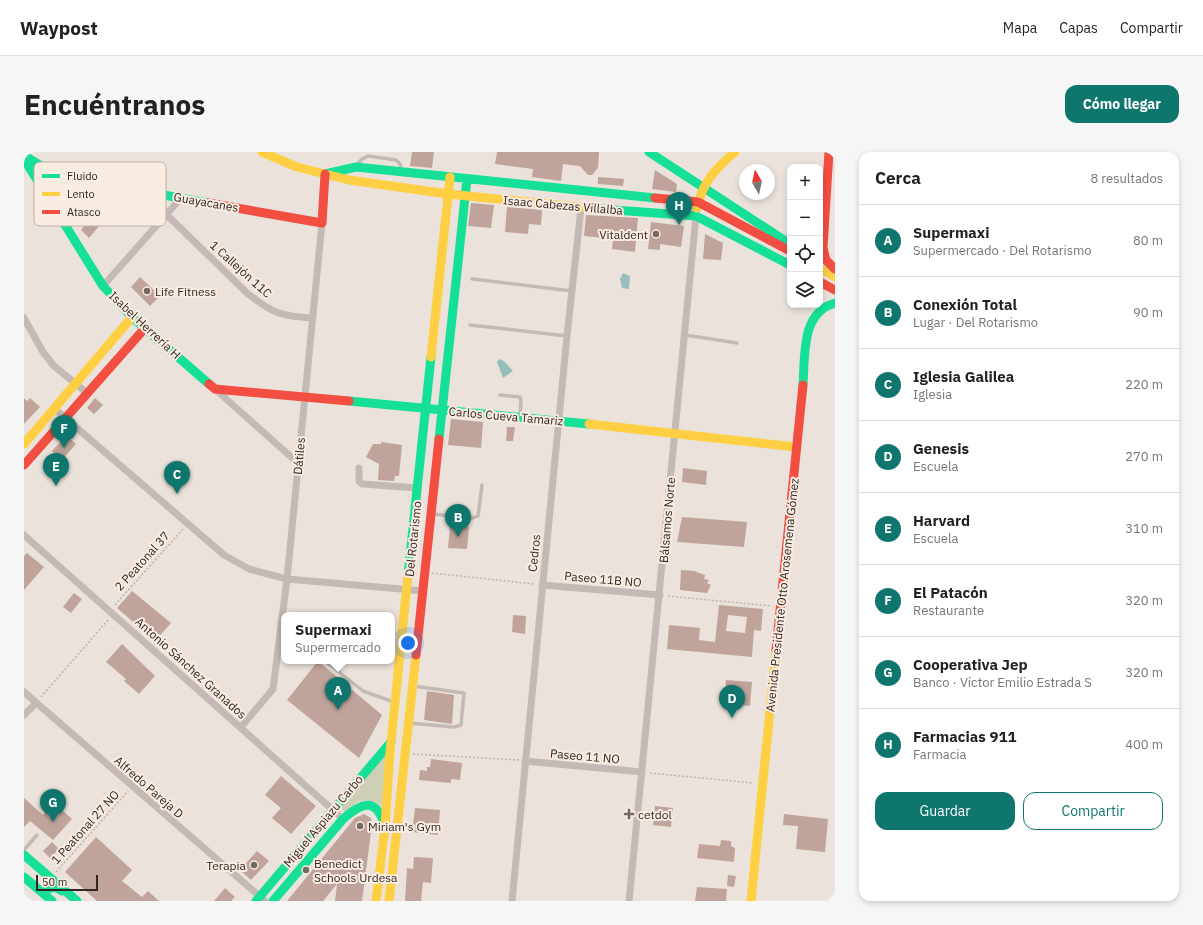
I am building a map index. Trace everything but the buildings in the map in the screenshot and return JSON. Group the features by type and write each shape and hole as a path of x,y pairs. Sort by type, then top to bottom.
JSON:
{"street":[{"name":"Isaac Cabezas Villalba","path":"262,152 297,167 350,180 465,196 581,208 696,216 787,263"},
{"path":"649,152 787,242"},
{"name":"Bálsamos Norte","path":"629,901 696,216 702,186 718,167 735,152"},
{"path":"829,152 823,248 826,260 835,269"},
{"name":"Guayacanes","path":"24,157 34,163"},
{"name":"Isabel Herrería H","path":"24,157 34,174"},
{"name":"Isaac Cabezas Villalba","path":"325,174 356,167 698,202 787,249"},
{"name":"Dátiles","path":"284,612 322,223 325,174"},
{"name":"Del Rotarismo","path":"376,901 385,827 395,702 427,409 450,177"},
{"name":"Del Rotarismo","path":"389,901 467,179"},
{"name":"Guayacanes","path":"166,195 322,223"},
{"path":"166,214 181,198"},
{"name":"Cedros","path":"512,901 558,420 581,208"},
{"name":"1 Callejón 11C","path":"166,214 261,304 275,313 290,317 312,318"},
{"name":"Isabel Herrería H","path":"66,226 103,286 132,317 299,464"},
{"path":"103,286 156,226"},
{"path":"823,270 835,277"},
{"path":"823,284 835,290"},
{"name":"Avenida Presidente Otto Arosemena Gómez","path":"751,901 796,447 810,325 813,316 818,311 827,305 835,303"},
{"path":"37,450 24,444 76,385 132,317"},
{"path":"24,318 43,352 54,366 87,393"},
{"path":"24,465 145,328"},
{"name":"Carlos Cueva Tamariz","path":"215,389 558,420 796,447"},
{"path":"55,409 224,555 249,570 287,579 422,591"},
{"path":"359,468 358,481 362,484 418,488"},
{"name":"Antonio Sánchez Granados","path":"24,535 343,819"},
{"name":"Paseo 11B NO","path":"542,585 660,595"},
{"name":"Dátiles","path":"241,727 273,689 281,653"},
{"name":"Alfredo Pareja D","path":"24,692 260,900"},
{"path":"24,715 36,703"},
{"name":"Miguel Aspiazu Carbo","path":"260,900 333,810 391,742"},
{"name":"Paseo 11 NO","path":"525,761 642,772"},
{"name":"Miguel Aspiazu Carbo","path":"273,901 343,819 357,807 372,806 382,816 385,827"},
{"path":"24,854 76,901"},
{"path":"24,876 38,882 50,877"},
{"path":"24,876 44,897 52,901"},
{"path":"44,897 49,888 56,887 76,901"}],"lane":[{"path":"472,279 572,291"},
{"path":"470,325 567,336"},
{"path":"685,335 737,343"},
{"path":"500,395 520,398 520,417"},
{"path":"431,513 473,518 478,516 482,485"},
{"path":"328,664 363,691 395,702"},
{"path":"408,723 454,727 461,725 464,693 412,686"},
{"path":"24,850 37,835"}],"path":[{"name":"2 Peatonal 37","path":"36,703 111,612 188,523"},
{"path":"424,572 542,585"},
{"path":"660,595 780,606"},
{"path":"405,754 525,761"},
{"path":"642,772 763,784"},
{"name":"1 Peatonal 27 NO","path":"50,877 132,787"}],"green space":[{"path":"385,754 385,808 369,800 364,800 355,804 345,812 340,808"}],"water":[{"path":"623,273 630,276 629,289 622,288 620,279"},
{"path":"499,359 504,361 513,371 503,378 497,362"}],"traffic: fast":[{"path":"649,152 787,242"},
{"path":"25,156 35,162"},
{"path":"24,159 34,175"},
{"path":"325,174 356,167 655,198"},
{"path":"439,439 467,179"},
{"path":"166,195 208,203"},
{"path":"588,208 696,216 787,263"},
{"path":"66,226 103,286 132,317 209,384"},
{"path":"803,385 805,349 810,325 824,308 835,303"},
{"path":"408,575 431,357"},
{"path":"349,401 589,424"},
{"path":"256,901 391,742"},
{"path":"273,901 343,819 349,814 366,805 372,806 380,814 384,823"},
{"path":"24,855 77,901"},
{"path":"24,877 52,901"},
{"path":"43,893 52,888 57,888 62,891"}],"traffic: slow":[{"path":"262,152 297,167 349,180 448,194 588,208"},
{"path":"697,208 699,199 706,184 716,170 735,152"},
{"path":"431,357 450,177"},
{"path":"823,270 835,277"},
{"path":"24,444 132,317"},
{"path":"589,424 796,447"},
{"path":"376,901 385,827 390,752 408,575"},
{"path":"751,901 776,650"},
{"path":"389,901 416,655"}],"traffic: jam":[{"path":"829,152 823,248 826,260 835,269"},
{"path":"208,203 322,223 325,174"},
{"path":"655,198 698,202 787,249"},
{"path":"823,284 835,290"},
{"path":"24,465 145,328"},
{"path":"209,384 215,389 349,401"},
{"path":"776,650 803,385"},
{"path":"416,655 439,439"}],"place":[{"name":"Farmacias 911","path":"679,225"},
{"name":"Vitaldent","path":"656,234"},
{"name":"Life Fitness","path":"147,291"},
{"name":"El Patacón","path":"64,448"},
{"name":"Harvard","path":"56,486"},
{"name":"Iglesia Galilea","path":"177,494"},
{"name":"Conexión Total","path":"458,537"},
{"name":"Supermaxi","path":"338,710"},
{"name":"Genesis","path":"732,718"},
{"name":"cetdol","path":"629,814"},
{"name":"Cooperativa Jep","path":"53,822"},
{"name":"Miriam's Gym","path":"360,826"},
{"name":"Terapia","path":"254,865"},
{"name":"Benedict Schools Urdesa","path":"306,870"}]}
